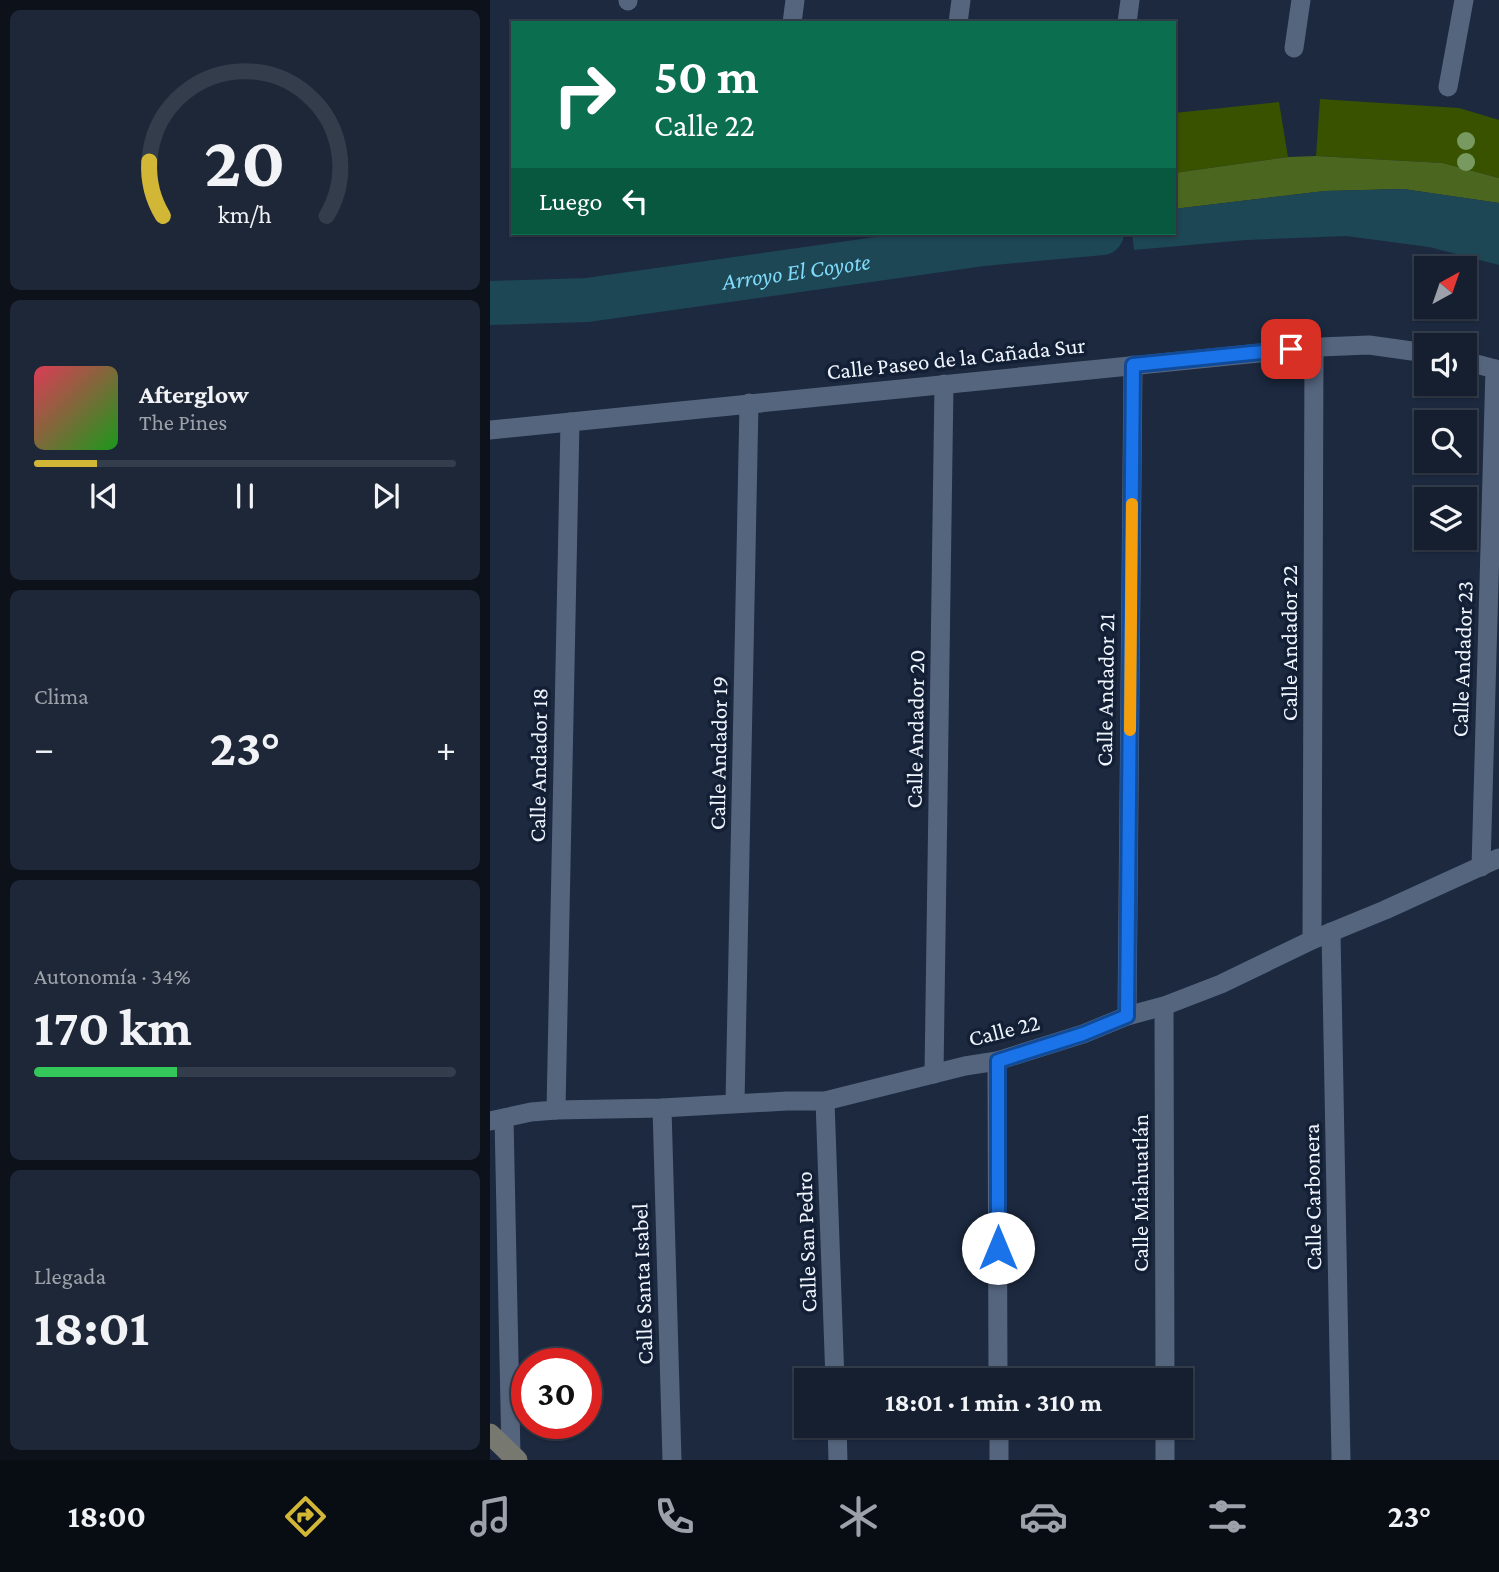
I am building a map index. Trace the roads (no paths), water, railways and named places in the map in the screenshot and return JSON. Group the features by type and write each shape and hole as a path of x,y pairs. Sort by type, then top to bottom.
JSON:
{"street":[{"path":"792,21 795,0"},
{"path":"958,21 961,0"},
{"path":"1127,21 1130,0"},
{"path":"1294,48 1301,0"},
{"path":"1448,86 1464,0"},
{"name":"Calle Paseo de la Cañada Sur","path":"490,430 1314,347 1369,345 1414,351"},
{"name":"Calle Andador 22","path":"1312,940 1314,347"},
{"path":"1477,364 1497,370"},
{"name":"Calle Andador 21","path":"1127,1016 1133,365"},
{"name":"Calle Andador 23","path":"1481,867 1497,370"},
{"name":"Calle Andador 20","path":"934,1074 944,384"},
{"name":"Calle Andador 19","path":"735,1103 749,404"},
{"name":"Calle Andador 18","path":"556,1110 570,422"},
{"name":"Calle 22","path":"497,1120 531,1112 556,1110 825,1101 965,1066 998,1061 1083,1034 1221,984 1312,940 1499,858"},
{"name":"Calle Carbonera","path":"1331,932 1341,1460"},
{"name":"Calle Miahuatlán","path":"1164,1006 1164,1368"},
{"path":"998,1061 999,1368"},
{"name":"Calle San Pedro","path":"825,1101 835,1368"},
{"name":"Calle Santa Isabel","path":"662,1108 672,1460"},
{"path":"497,1120 514,1457"},
{"path":"490,1434 514,1457"},
{"path":"837,1438 838,1460"},
{"path":"999,1438 999,1460"},
{"path":"1165,1438 1165,1460"}],"water":[{"path":"1403,189 1499,203 1499,265 1477,259 1477,256 1346,236 1246,240 1134,250 1132,235 1176,235 1176,209 1325,191"}],"waterway":[{"name":"Arroyo El Coyote","path":"490,303 587,300 983,244 1080,235"}]}
